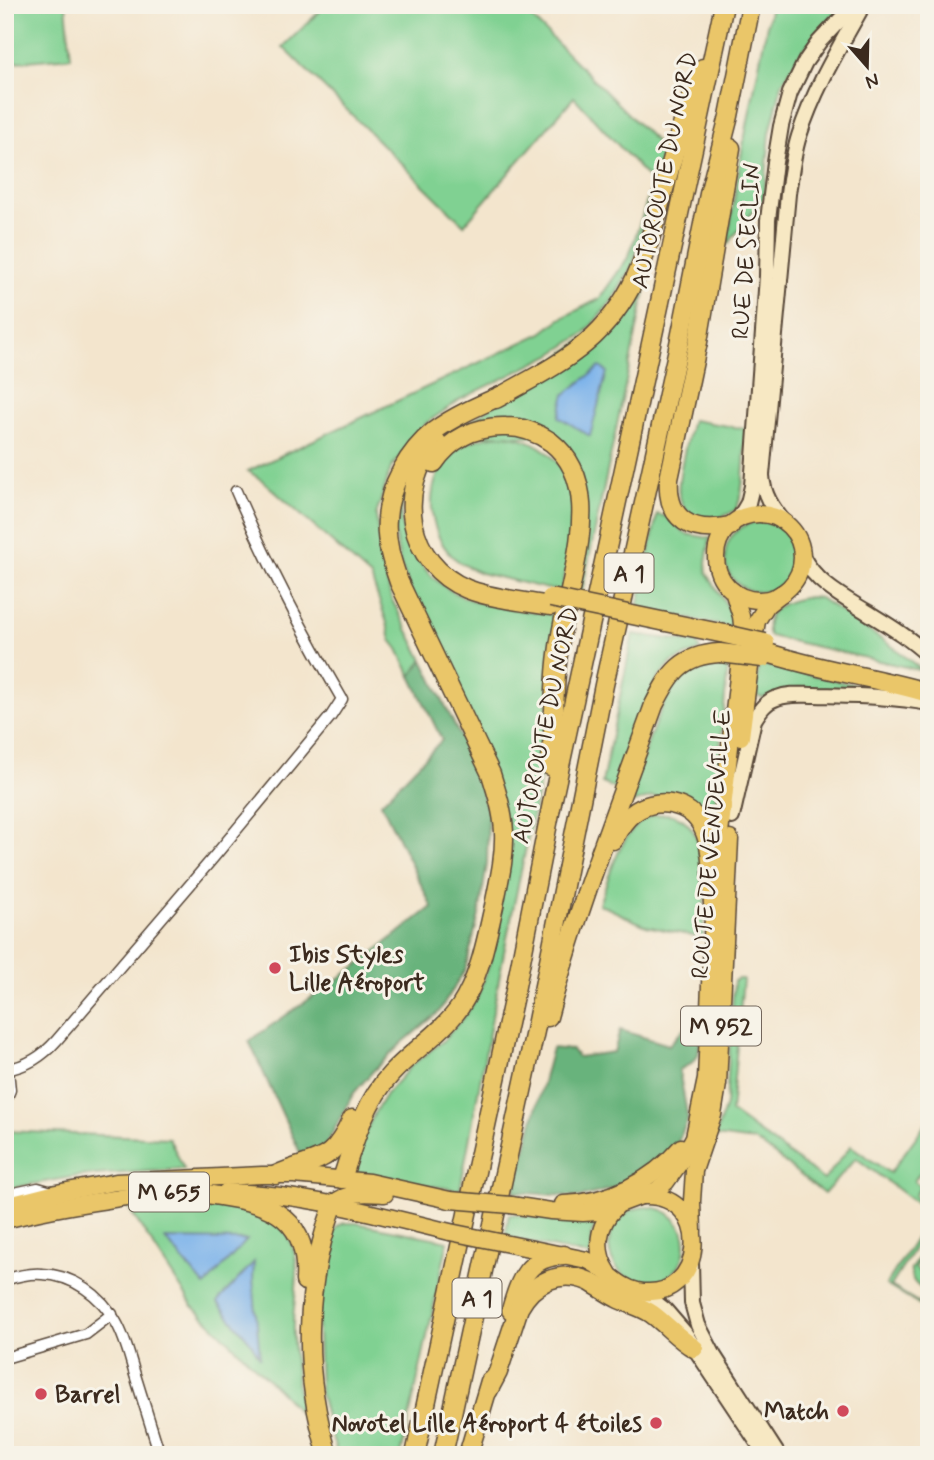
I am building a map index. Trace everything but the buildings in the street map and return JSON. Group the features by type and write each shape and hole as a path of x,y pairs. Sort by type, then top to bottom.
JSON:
{"highway":[{"name":"AUTOROUTE DU NORD","path":"415,1455 724,5"},
{"name":"AUTOROUTE DU NORD","path":"443,1455 535,1031 604,685 751,5"},
{"path":"551,602 482,594 457,584 442,573 430,562 419,543 411,504 414,484 422,462 431,449 460,423 475,411 562,362 588,342 608,321 628,293 647,252 690,99 718,37"},
{"path":"729,116 736,128 668,492 675,512 687,524 704,529 734,523"},
{"path":"342,1179 369,1104 392,1073 444,1026 467,994 480,963 501,873 502,814 491,774 399,582 392,560 387,521 391,496 401,473 422,442 464,412 505,394"},
{"path":"552,803 545,790 553,744 558,654 578,553 582,522 579,485 571,466 559,449 533,432 513,427 476,431 457,439 439,456 425,483 422,504 423,519 433,545 447,564 464,576 551,602 665,626 723,643 872,666 929,682"},
{"path":"535,1031 548,1019 559,975 590,879 654,705 665,683 680,666 708,654 723,643"},
{"path":"764,651 788,660 863,675 929,693"},
{"path":"590,879 600,869 617,833 633,813 651,805 675,804 695,816 709,845 713,904"},
{"path":"276,1175 316,1161 332,1151 344,1136 357,1109 369,1104"},
{"path":"187,1191 262,1204 280,1215 293,1228 303,1248 305,1259 301,1323 310,1344"},
{"path":"328,1455 312,1386 311,1294 315,1269 334,1203"},
{"path":"468,1455 523,1275 541,1259 564,1255"},
{"path":"488,1391 498,1372 524,1299 540,1284 555,1278 577,1277 620,1300 640,1307 658,1318 694,1348"}],"main road":[{"name":"RUE DE SECLIN","path":"734,523 748,503 752,486 767,276 768,220 781,126 790,93 805,62 819,42 854,5"},
{"name":"RUE DE SECLIN","path":"784,522 768,500 762,475 788,194 799,136 811,105 863,5"},
{"path":"802,556 801,567 790,586 782,593 760,600 733,591 722,578 717,561 719,543 734,523 749,516 773,516 792,530 798,539 802,556 813,574 827,586 908,638 929,656"},
{"name":"ROUTE DE VENDEVILLE","path":"704,1097 713,904 743,633 733,591"},
{"name":"ROUTE DE VENDEVILLE","path":"693,1231 694,1171 713,1115 718,1084 732,817 755,630 767,605 782,593"},
{"path":"732,817 754,720 762,707 774,699 789,695 855,696 885,697 929,704"},
{"path":"511,1205 587,1202 643,1180 661,1167 683,1144 704,1097"},
{"name":"M 952","path":"640,1196 657,1190 681,1161 694,1137 704,1097"},
{"name":"M 655","path":"5,1206 116,1182 276,1175 369,1182 450,1200 551,1211 592,1213 620,1205"},
{"path":"334,1203 342,1179"},
{"name":"M 655","path":"5,1220 80,1204 151,1194 187,1191 265,1193 334,1203 450,1232 564,1255 595,1263 609,1274"},
{"path":"334,1203 347,1195 364,1193 450,1200"},
{"path":"766,1455 684,1332 665,1310 622,1285 605,1268 599,1253 599,1237 604,1222 613,1209 640,1196 656,1197 670,1202 687,1217 693,1231 692,1303 698,1325 714,1356 778,1455"},
{"path":"629,1289 653,1292 669,1286 682,1276 691,1262"}],"street":[{"path":"5,1102 10,1090 7,1070 33,1061 57,1041 213,859 331,716 342,699 287,599 236,491"},
{"path":"5,1195 38,1188 56,1193"},
{"path":"5,1280 35,1274 61,1277 97,1297 112,1314 124,1340 160,1455"},
{"path":"5,1358 86,1334 112,1314"}],"green space":[{"path":"5,5 66,5 71,57 5,63"},
{"path":"326,5 519,5 663,149 633,264 612,301 585,333 551,355 461,399 425,424 391,468 376,515 381,555 391,598 423,660 411,676 391,640 371,577 263,481 248,471 542,333 560,319 599,299 629,256 653,183 574,97 464,225 283,47"},
{"path":"771,5 843,5 801,52 782,84 770,133 764,197 727,245 741,156"},
{"path":"650,267 582,592 575,591 587,539 554,437 454,434 627,307"},
{"path":"692,420 746,429 738,504 735,510 712,520 692,516 679,495 681,469"},
{"path":"504,435 539,446 556,461 566,475 574,507 574,524 561,592 470,568 453,557 436,529 432,496 443,465 467,443"},
{"path":"404,484 401,513 403,531 415,556 434,578 458,595 471,600 556,615 541,776 504,952 460,1190 353,1172 363,1138 386,1094 412,1065 443,1041 477,998 489,965 510,845 400,563 392,518"},
{"path":"657,514 667,517 686,534 710,538 707,573 729,609 733,628 638,608"},
{"path":"760,522 779,528 789,538 795,557 789,576 779,586 760,592 741,586 731,576 725,557 731,538 741,528"},
{"path":"820,598 893,647 923,671 769,636 769,619 778,607 793,600"},
{"path":"633,634 697,643 700,650 672,662 658,678 616,789 602,783"},
{"path":"423,660 475,767 488,813 487,864 479,915 465,970 439,1012 402,1043 353,1094 326,1145 317,1152 302,1157 249,1041 351,970 432,907 381,803 442,740 411,676"},
{"path":"712,664 728,665 713,823 708,824 701,810 689,802 652,797 633,803 629,798 653,728 671,692 691,670"},
{"path":"759,666 771,666 861,686 857,690 799,688 763,698 755,695"},
{"path":"668,814 683,820 693,831 700,847 704,885 703,938 646,926 599,904 612,867 632,830 651,816"},
{"path":"743,979 731,1112 824,1180 851,1146 890,1173 929,1119 929,1160 914,1181 921,1186 916,1198 929,1208 929,1213 856,1158 824,1194 754,1141 715,1136 726,1105 734,981"},
{"path":"686,1026 700,1026 697,1058 679,1070 688,1119 678,1142 652,1169 611,1189 581,1197 514,1192 552,1048 572,1050 578,1057 614,1052 620,1030 669,1045"},
{"path":"5,1131 169,1138 184,1169 78,1176 5,1189"},
{"path":"169,1200 244,1208 277,1223 288,1237 296,1263 293,1336 301,1415 192,1305 126,1204"},
{"path":"647,1207 661,1210 674,1218 682,1231 685,1245 682,1259 674,1272 661,1280 647,1283 633,1280 620,1272 612,1259 609,1245 612,1231 620,1218 633,1210"},
{"path":"509,1214 598,1219 592,1233 591,1256 505,1237"},
{"path":"929,1217 929,1224 891,1286 929,1311 886,1285"},
{"path":"344,1223 448,1241 401,1455 338,1455 320,1393 317,1303 333,1234 338,1226"},
{"path":"929,1242 929,1247 915,1268 929,1278 929,1293 916,1284 911,1269"}],"water":[{"path":"600,367 607,372 590,436 559,417 565,394"},
{"path":"165,1239 247,1240 205,1286"},
{"path":"254,1262 260,1358 250,1341 218,1303"}],"place":[{"name":"Ibis Styles Lille Aéroport","path":"275,968"},
{"name":"Barrel","path":"41,1394"},
{"name":"Match","path":"843,1411"},
{"name":"Novotel Lille Aéroport 4 étoiles","path":"656,1423"}]}
